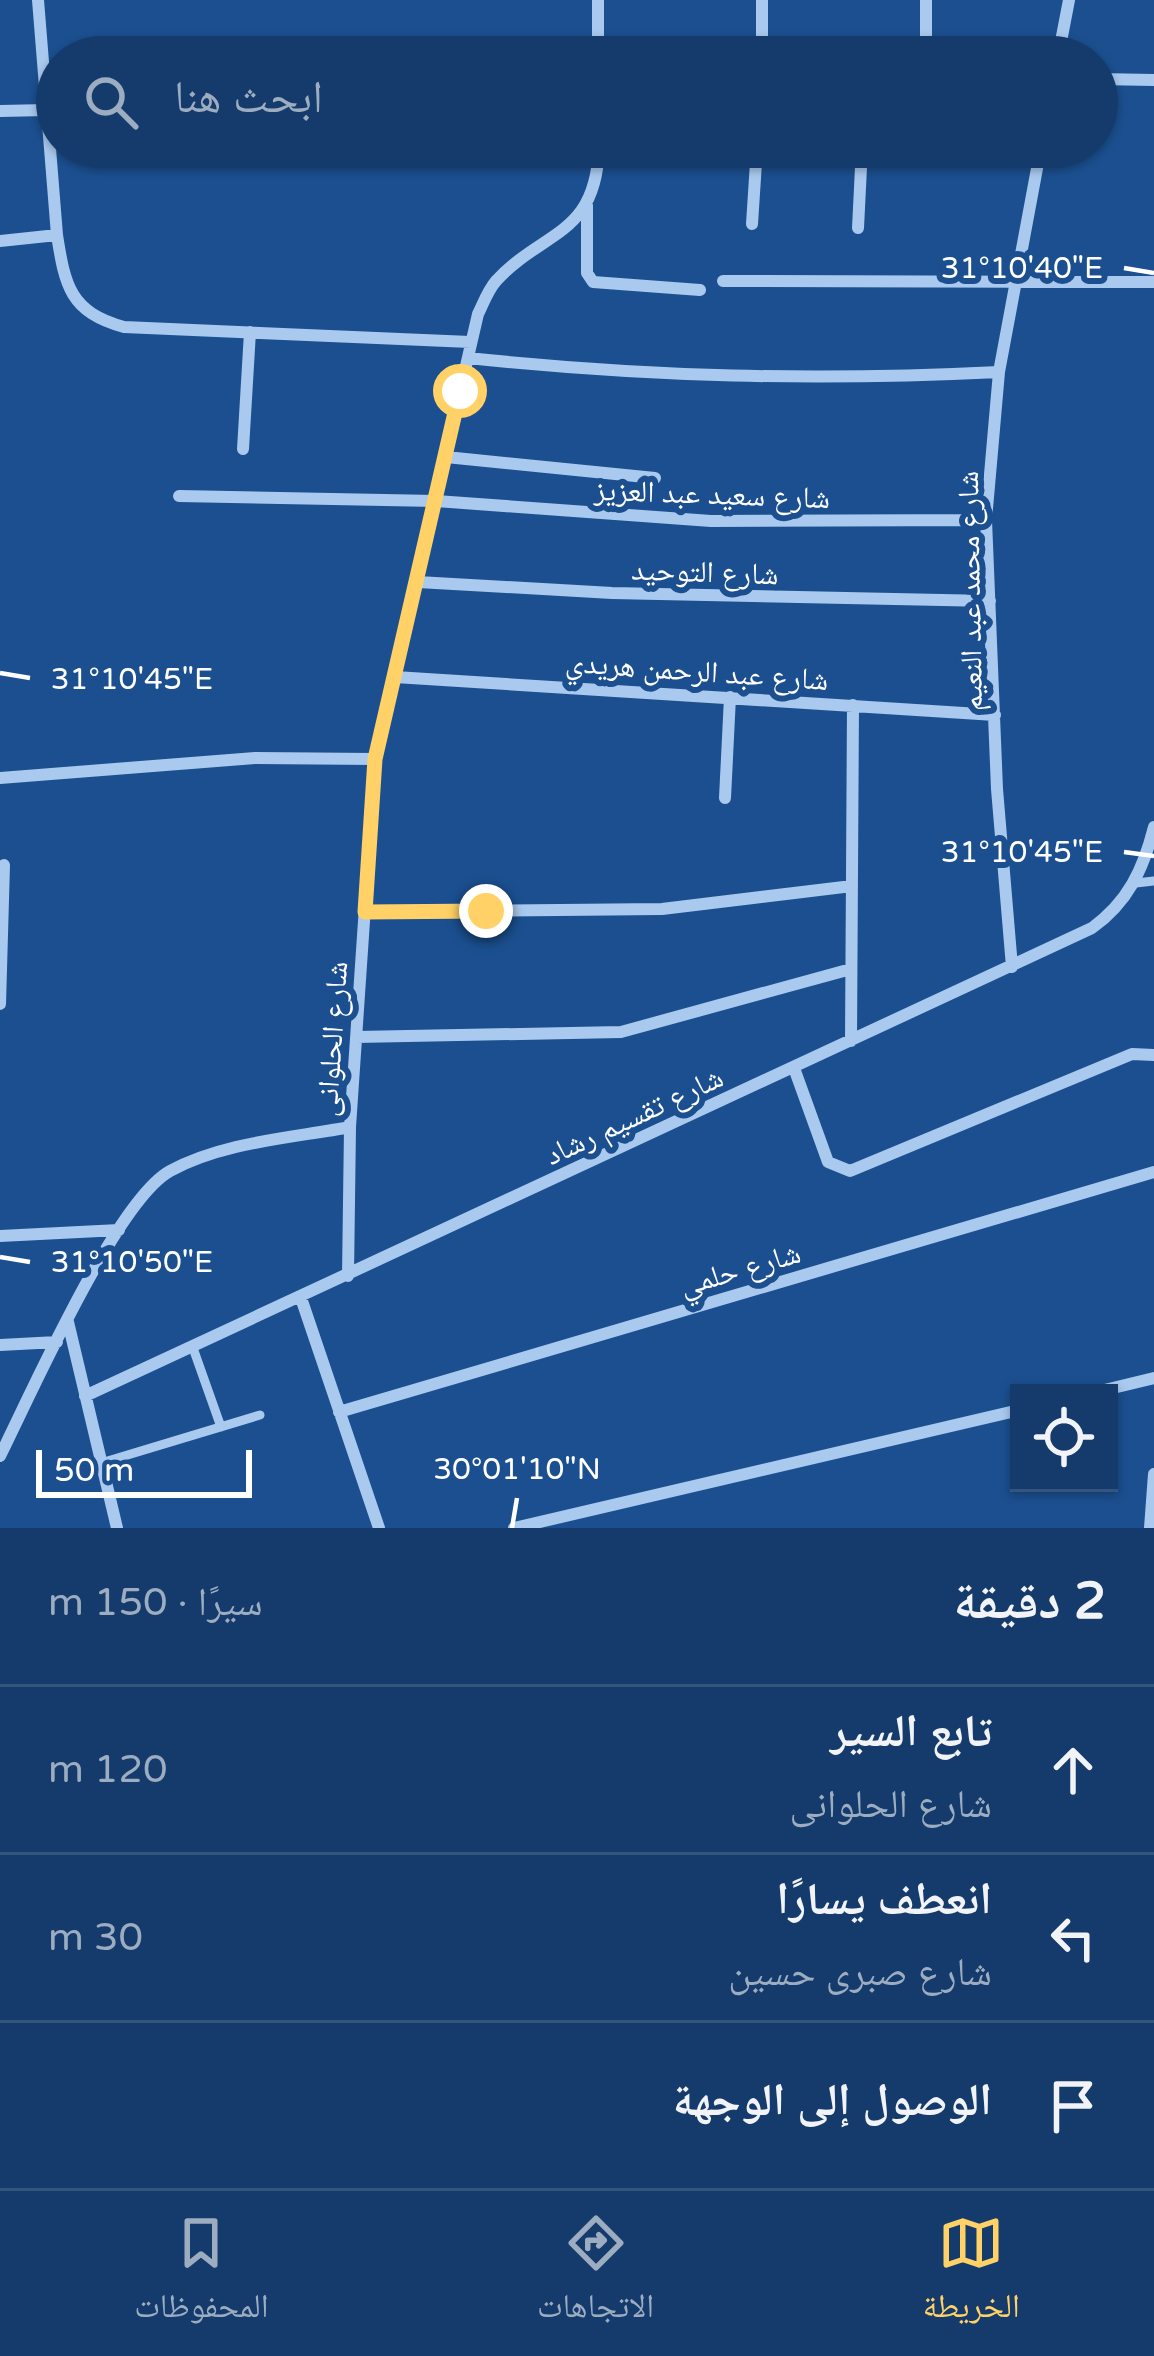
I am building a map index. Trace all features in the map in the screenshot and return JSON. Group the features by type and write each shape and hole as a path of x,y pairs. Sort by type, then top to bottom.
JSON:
{"street":[{"path":"38,0 41,36"},
{"path":"598,0 598,36"},
{"path":"762,0 762,36"},
{"path":"926,0 926,36"},
{"path":"1062,36 1069,0"},
{"path":"1118,79 1154,80"},
{"path":"0,111 36,110"},
{"path":"52,168 62,271 77,304 99,320 124,327 470,342"},
{"path":"597,168 586,205 587,273 593,282 700,290"},
{"path":"752,224 756,168"},
{"path":"858,228 861,168"},
{"name":"شارع محمد عبد النعيم","path":"1012,967 1003,885 986,520 999,372 1036,168"},
{"name":"شارع الحلوانى","path":"348,1276 350,1127 375,759 478,314 495,283 563,233 586,205"},
{"path":"0,241 57,235"},
{"path":"723,281 1154,282"},
{"path":"243,449 250,332"},
{"path":"468,358 600,372 733,378 999,372"},
{"path":"446,457 655,478"},
{"name":"شارع سعيد عبد العزيز","path":"179,496 436,501 711,521 986,520"},
{"name":"شارع التوحيد","path":"418,582 612,593 990,602"},
{"name":"شارع عبد الرحمن هريدي","path":"395,677 995,715"},
{"path":"725,798 730,697"},
{"path":"851,1041 853,705"},
{"path":"0,778 255,758 375,759"},
{"name":"شارع تقسيم رشاد","path":"86,1396 1092,928 1109,916 1136,883 1154,827"},
{"path":"0,1004 4,866"},
{"path":"365,912 662,909 852,886"},
{"path":"356,1037 621,1033 851,968"},
{"path":"794,1068 828,1162 850,1171 1132,1054 1154,1055"},
{"path":"0,1456 118,1230 149,1186 193,1160 350,1127"},
{"name":"شارع حلمي","path":"339,1412 1154,1172"},
{"path":"0,1236 118,1230"},
{"path":"301,1298 379,1528"},
{"path":"68,1321 117,1528"},
{"path":"0,1345 57,1342"},
{"path":"1118,1387 1154,1378"},
{"path":"514,1528 1010,1412"},
{"path":"1150,1528 1154,1474"}],"lane":[{"path":"1136,883 1154,881"},
{"path":"193,1348 221,1427"},
{"path":"101,1463 260,1415"}],"route":[{"path":"460,391 375,759 365,912 486,911"}]}
